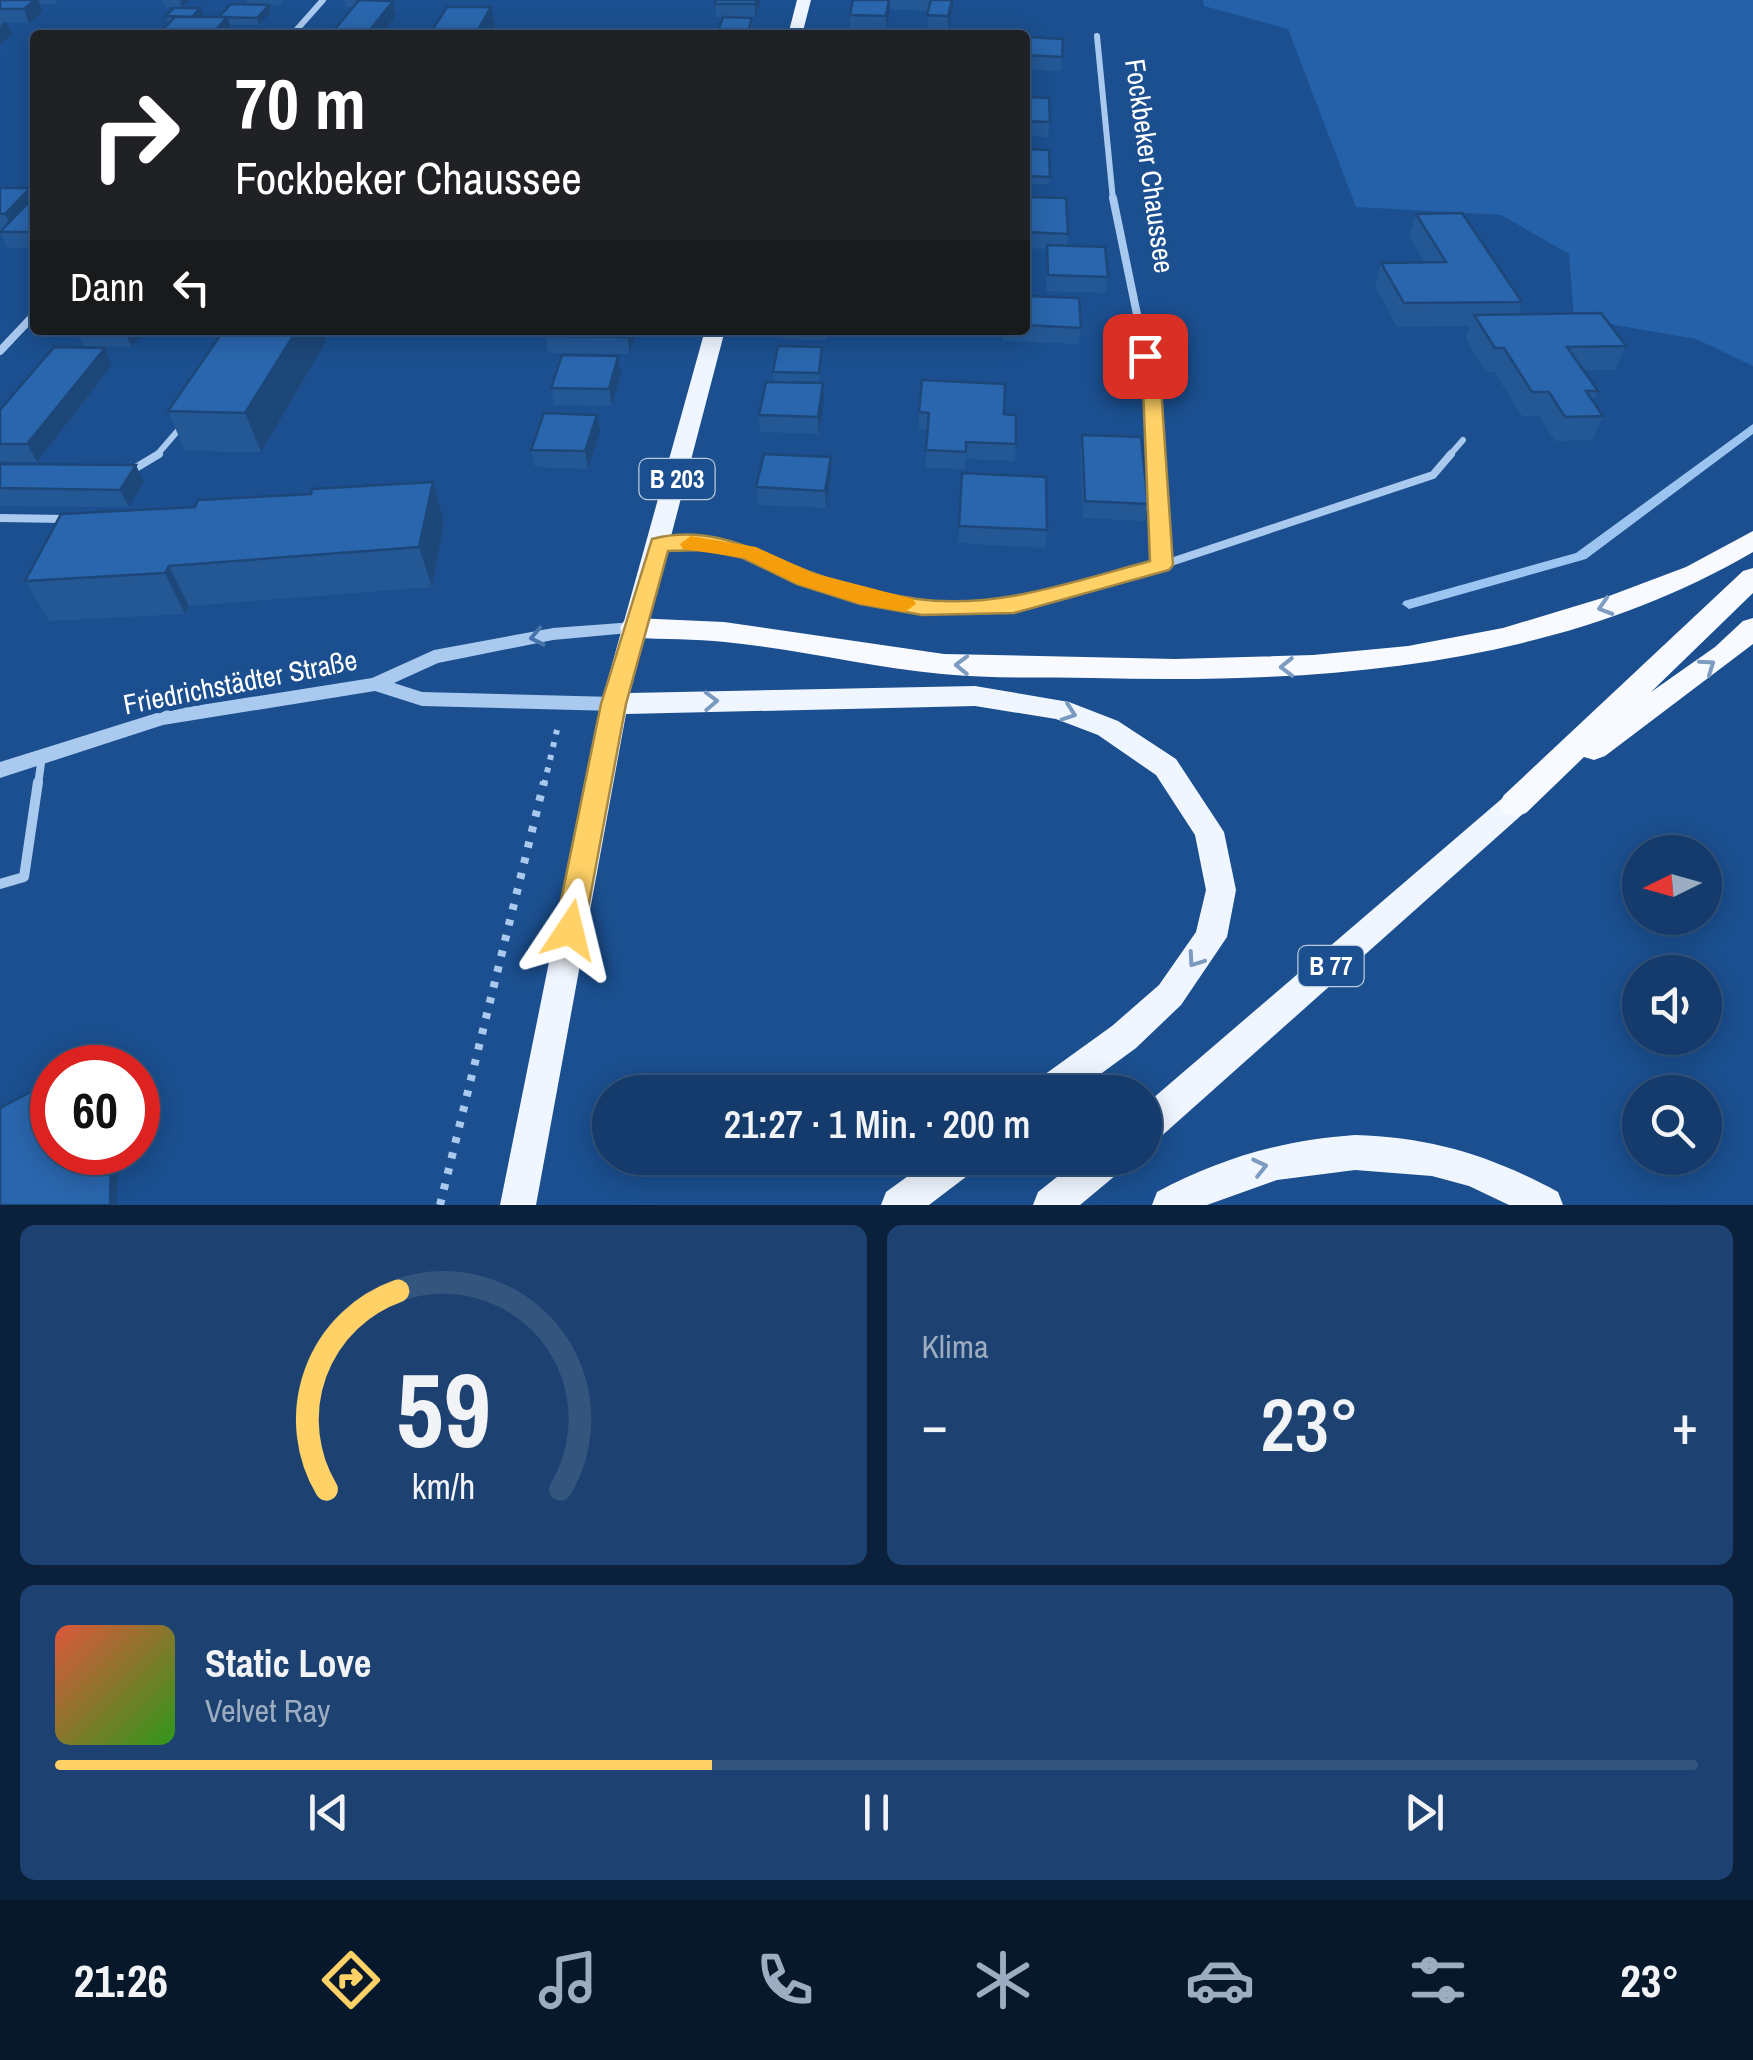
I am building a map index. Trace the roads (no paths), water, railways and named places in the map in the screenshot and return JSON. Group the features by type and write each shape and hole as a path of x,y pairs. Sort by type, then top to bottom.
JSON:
{"highway":[{"path":"634,628 724,632 944,664 1174,670 1313,666 1408,656 1503,638 1619,603 1696,573 1753,540"},
{"name":"B 77","path":"1515,804 1753,577"},
{"name":"B 77","path":"1515,804 1726,654 1753,628"}],"main road":[{"path":"796,30 804,0"},
{"name":"B 203","path":"634,628 660,544 714,335"},
{"path":"518,1205 614,704 634,628"},
{"path":"614,704 975,696 1059,708 1108,728 1166,767 1209,832 1221,890 1211,938 1170,995 1124,1037 1073,1075"},
{"name":"B 77","path":"1162,1113 1515,804"},
{"path":"1170,1205 1243,1171 1292,1159 1396,1154 1468,1168 1545,1205"},
{"path":"898,1205 939,1175"},
{"path":"1051,1205 1088,1175"}],"street":[{"path":"296,30 323,0"},
{"name":"Fockbeker Chaussee","path":"1097,36 1114,212 1152,387 1162,565"},
{"path":"0,351 30,319"},
{"path":"660,544 706,543 749,552 805,579 860,596 922,608 1014,605 1162,565"},
{"name":"Friedrichstädter Straße","path":"0,770 164,718 376,684 434,657 553,634 634,628"},
{"name":"Friedrichstädter Straße","path":"376,684 422,698 614,704"}],"lane":[{"path":"111,475 150,464 190,414"},
{"path":"1162,565 1433,475 1462,440"},
{"path":"0,518 75,519"},
{"path":"0,884 24,876 42,756"}],"waterway":[{"path":"1409,604 1581,556 1753,428"}]}
